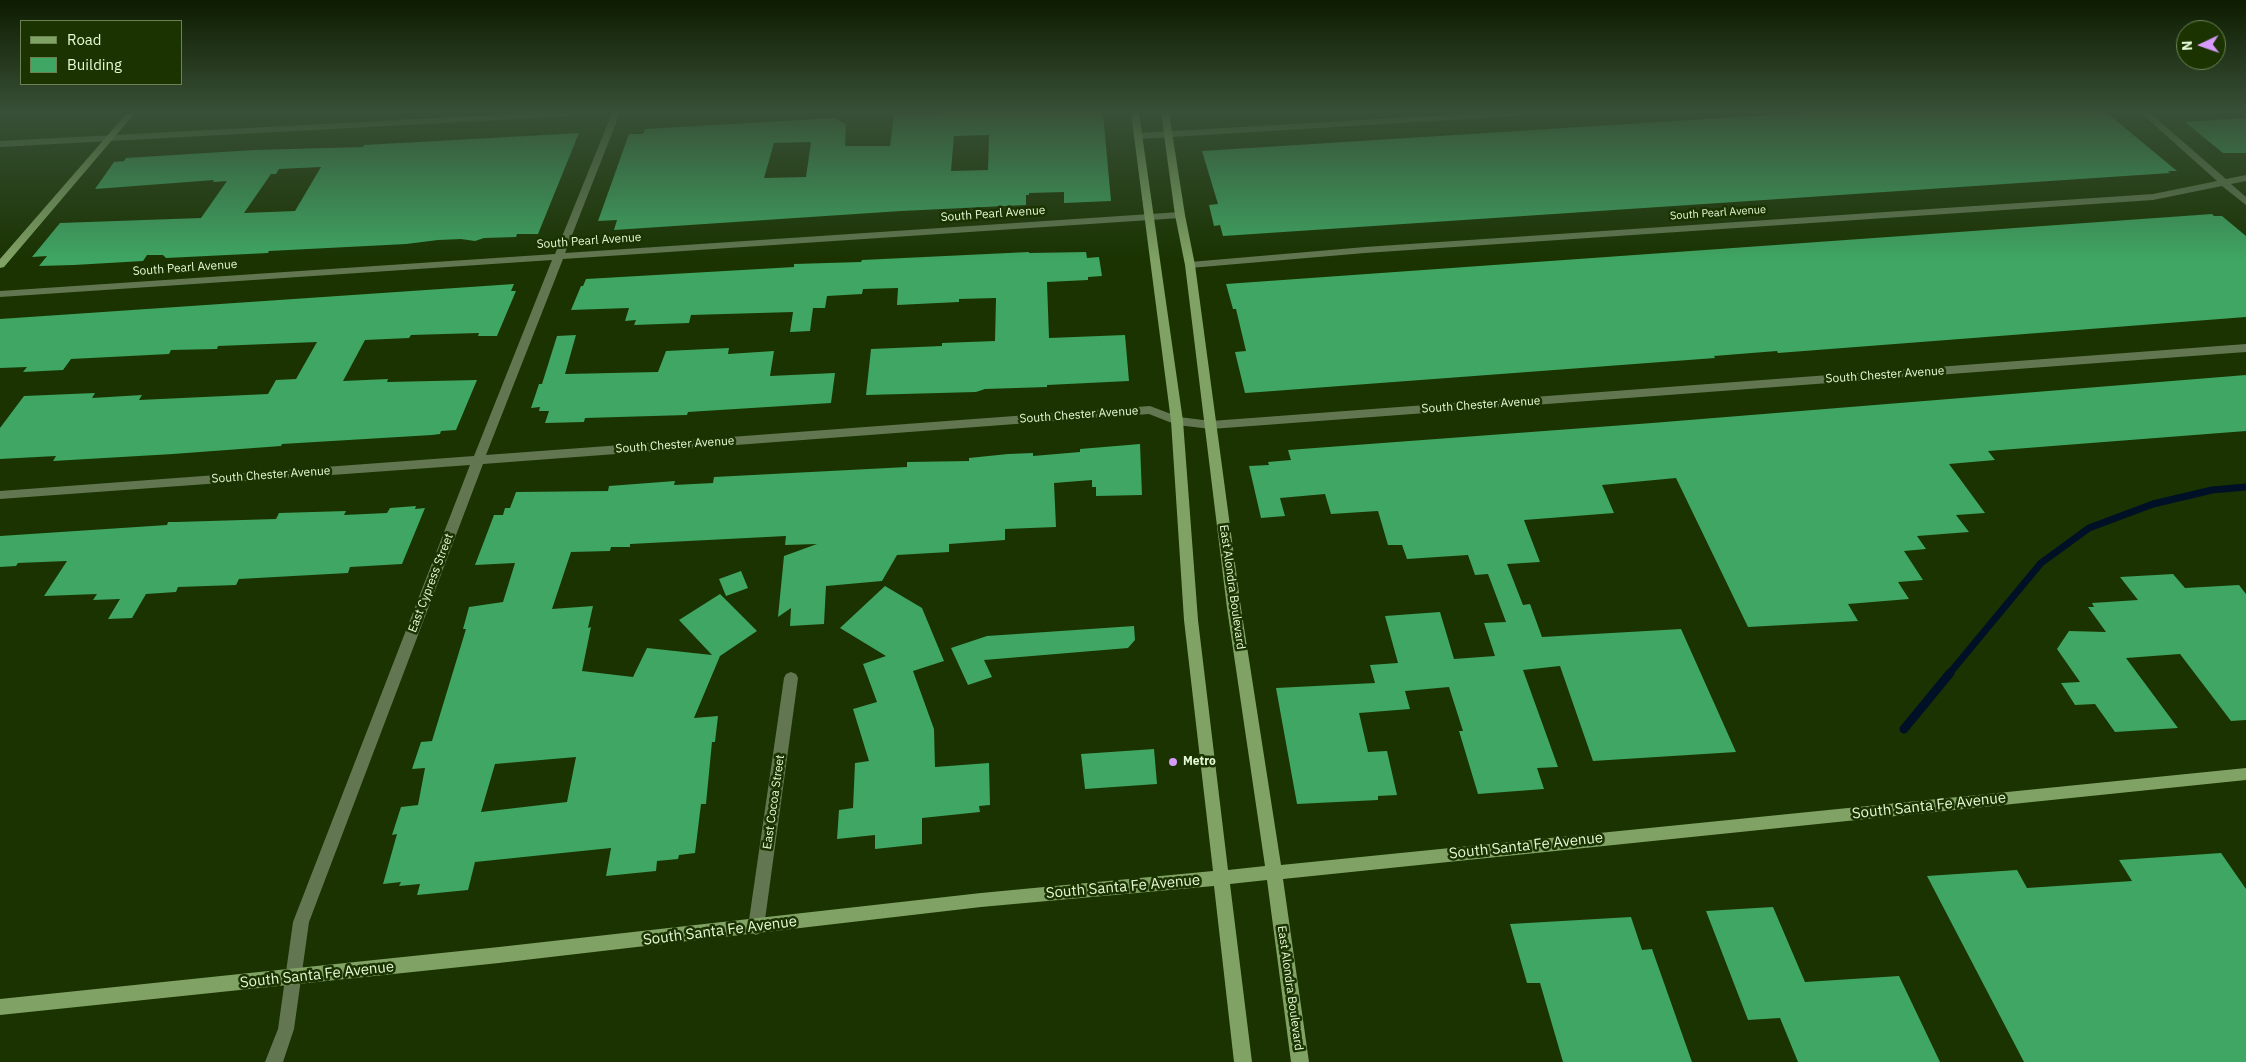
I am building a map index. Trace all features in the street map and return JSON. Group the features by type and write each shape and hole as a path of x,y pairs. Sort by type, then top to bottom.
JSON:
{"main road":[{"path":"0,265 88,163"},
{"path":"1142,163 1177,421 1190,611 1243,1062"},
{"name":"East Alondra Boulevard","path":"1172,163 1190,265 1234,608 1274,872 1300,1062"},
{"name":"South Santa Fe Avenue","path":"0,1007 756,927 981,900 1220,878 2246,774"}],"street":[{"name":"East Cypress Street","path":"274,1062 286,1030 301,922 478,460 596,163"},
{"path":"2202,163 2246,202"},
{"name":"South Pearl Avenue","path":"1190,265 1365,250 2153,197 2246,178"},
{"name":"South Pearl Avenue","path":"0,294 560,255 1180,215"},
{"name":"South Chester Avenue","path":"0,495 1150,410 1177,421 1211,425 2246,348"},
{"name":"East Cocoa Street","path":"756,927 791,678"}],"building":[{"path":"114,163 567,163 538,234 517,234 516,237 484,238 475,241 461,239 438,240 406,244 269,251 268,253 166,258 163,255 147,255 143,261 39,266 47,256 32,257 60,223 201,218 227,181 213,182 214,180 95,189","holes":["321,167 295,211 244,213 271,174 276,174 279,169"]},
{"path":"619,163 768,163 764,178 806,177 808,163 952,163 951,171 988,170 988,163 1108,163 1111,201 1064,203 1064,192 1029,193 1029,195 1026,195 1026,205 901,211 614,230 617,220 598,221"},
{"path":"1205,163 2167,163 2177,171 2168,171 2170,173 1223,236 1220,225 1214,226 1209,205 1218,204"},
{"path":"2212,214 2214,216 2222,216 2246,236 2246,317 1778,353 1777,351 1714,356 1715,358 1260,392 1245,393 1235,352 1246,351 1236,309 1233,309 1226,284"},
{"path":"1029,252 1086,252 1087,258 1099,257 1102,276 1088,277 1088,280 1047,282 1049,338 1125,335 1129,381 985,389 976,392 866,395 871,349 942,346 942,343 995,341 996,298 959,299 959,302 897,305 898,288 863,289 862,294 827,296 825,308 813,308 810,331 790,332 793,312 691,315 689,323 634,325 636,320 625,321 629,308 571,310 586,279 794,267 794,264"},
{"path":"514,284 511,291 516,291 497,336 478,336 479,333 411,335 409,338 365,340 343,381 388,379 387,382 477,380 456,430 441,431 440,434 432,435 282,444 281,446 173,454 53,461 56,456 0,459 0,428 24,396 95,393 92,398 142,395 139,400 268,394 276,380 296,379 317,342 218,346 217,349 171,350 169,354 71,359 63,370 23,372 27,367 0,368 0,319"},
{"path":"576,335 565,374 658,372 666,351 729,348 728,354 774,351 770,376 835,373 831,403 688,412 687,415 585,418 584,422 545,423 549,411 539,411 540,407 531,408 539,384 542,384 557,336"},
{"path":"2246,375 2246,431 1988,451 1995,460 1949,464 1985,513 1956,515 1969,532 1917,536 1926,549 1904,551 1923,580 1898,582 1909,599 1848,604 1858,621 1748,627 1676,478 1602,485 1614,513 1524,520 1540,562 1507,564 1523,605 1530,604 1542,637 1681,629 1736,752 1593,761 1560,666 1523,670 1558,767 1537,768 1544,789 1478,794 1459,731 1463,731 1449,687 1405,691 1410,709 1359,713 1368,752 1387,751 1397,795 1378,796 1378,800 1297,804 1276,688 1375,683 1370,665 1398,663 1385,616 1440,612 1454,659 1495,656 1484,623 1506,622 1488,574 1475,575 1468,555 1407,559 1402,545 1388,545 1378,511 1331,514 1325,494 1280,498 1285,516 1261,518 1249,466 1269,465 1268,462 1291,460 1288,450"},
{"path":"1140,444 1142,495 1096,496 1096,487 1092,487 1092,480 1054,483 1056,527 1005,529 1005,540 949,544 949,552 897,555 882,581 826,586 824,624 790,626 791,608 778,617 784,556 817,544 785,545 786,536 630,544 630,547 611,547 610,551 571,552 552,609 593,606 588,628 591,627 582,671 633,677 647,648 712,655 679,620 720,594 757,631 720,656 694,718 718,716 715,742 712,742 706,804 701,804 695,853 679,855 678,859 657,861 656,871 606,876 611,848 475,862 468,890 417,895 420,884 399,886 401,882 383,884 397,834 392,835 401,807 418,805 425,768 412,769 421,742 432,741 466,629 463,629 469,607 503,602 515,563 475,565 494,515 503,515 505,508 510,508 516,492 608,491 609,486 675,481 674,485 713,483 714,477 907,467 907,462 969,461 969,458 1008,454 1033,453 1033,456 1080,452 1080,449","holes":["576,757 567,802 481,812 495,764"]},
{"path":"416,506 415,509 425,508 402,564 350,567 348,573 239,579 236,585 178,587 176,592 146,594 132,618 108,619 120,599 93,600 97,594 44,596 67,561 18,563 16,566 0,567 0,536 167,525 168,522 276,519 279,513 346,511 344,515 387,513 390,508"},
{"path":"741,571 748,588 726,596 719,579"},
{"path":"2173,574 2185,588 2239,585 2246,594 2246,720 2231,721 2180,654 2126,658 2178,728 2115,732 2095,704 2075,705 2061,683 2080,682 2057,649 2069,631 2106,632 2088,607 2094,607 2092,603 2138,600 2120,577"},
{"path":"885,586 922,608 944,661 913,671 934,729 935,767 989,763 990,805 979,806 980,812 922,818 922,844 875,849 875,835 837,839 839,810 853,808 855,763 869,761 853,709 877,702 863,664 886,656 840,628"},
{"path":"1134,626 1135,640 1128,648 984,660 992,677 968,685 951,648 987,636"},
{"path":"1154,749 1157,784 1085,789 1081,754"},
{"path":"2221,853 2246,889 2246,1062 2024,1062 1927,876 2017,870 2027,888 2132,881 2119,860"},
{"path":"1773,907 1805,982 1899,976 1940,1062 1798,1062 1780,1018 1748,1020 1706,911"},
{"path":"1631,917 1642,950 1652,949 1692,1062 1563,1062 1540,983 1527,983 1510,924"}],"waterway":[{"path":"1949,674 2041,563 2089,528 2153,504 2212,490 2246,487"},
{"path":"1904,729 1950,673"}],"place":[{"name":"Metro","path":"1173,762"}]}
